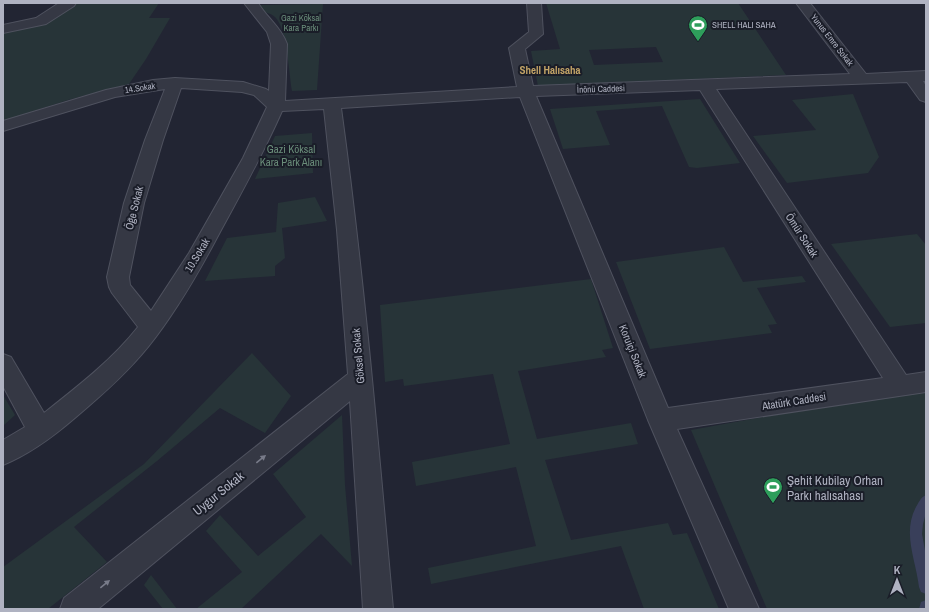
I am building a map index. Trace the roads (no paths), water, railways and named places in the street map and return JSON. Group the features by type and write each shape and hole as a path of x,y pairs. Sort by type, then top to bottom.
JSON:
{"street":[{"path":"3,29 41,21 69,3"},
{"name":"10.Sokak","path":"3,454 41,431 91,390 140,342 196,258 252,158 276,106 279,44 277,36 271,26 255,11 251,3"},
{"name":"Koruiçi Sokak","path":"534,3 536,34 517,48 526,92 661,420 744,609"},
{"name":"Yunus Emre Sokak","path":"803,3 861,78"},
{"path":"919,76 926,98"},
{"name":"İnönü Caddesi","path":"276,106 526,92 919,76"},
{"name":"14.Sokak","path":"3,126 112,93 153,85 175,83 243,87 260,92 276,106"},
{"name":"Öğe Sokak","path":"151,327 120,287 118,277 134,203 154,140 175,83"},
{"name":"Ömür Sokak","path":"705,85 900,385"},
{"name":"Göksel Sokak","path":"332,104 340,164 360,378 378,609"},
{"path":"3,364 41,431"},
{"name":"Uygur Sokak","path":"75,609 360,378"},
{"name":"Atatürk Caddesi","path":"661,420 926,382"}],"waterway":[{"path":"926,501 916,524 917,544 926,587"}],"place":[{"name":"SHELL HALI SAHA","path":"698,42"},
{"name":"Şehit Kubilay Orhan Parkı halısahası","path":"773,504"}],"district":[{"name":"Shell Halısaha","path":"550,70"}],"park label":[{"name":"Gazi Köksal Kara Parkı","path":"301,24"},
{"name":"Gazi Köksal Kara Park Alanı","path":"291,155"}]}
